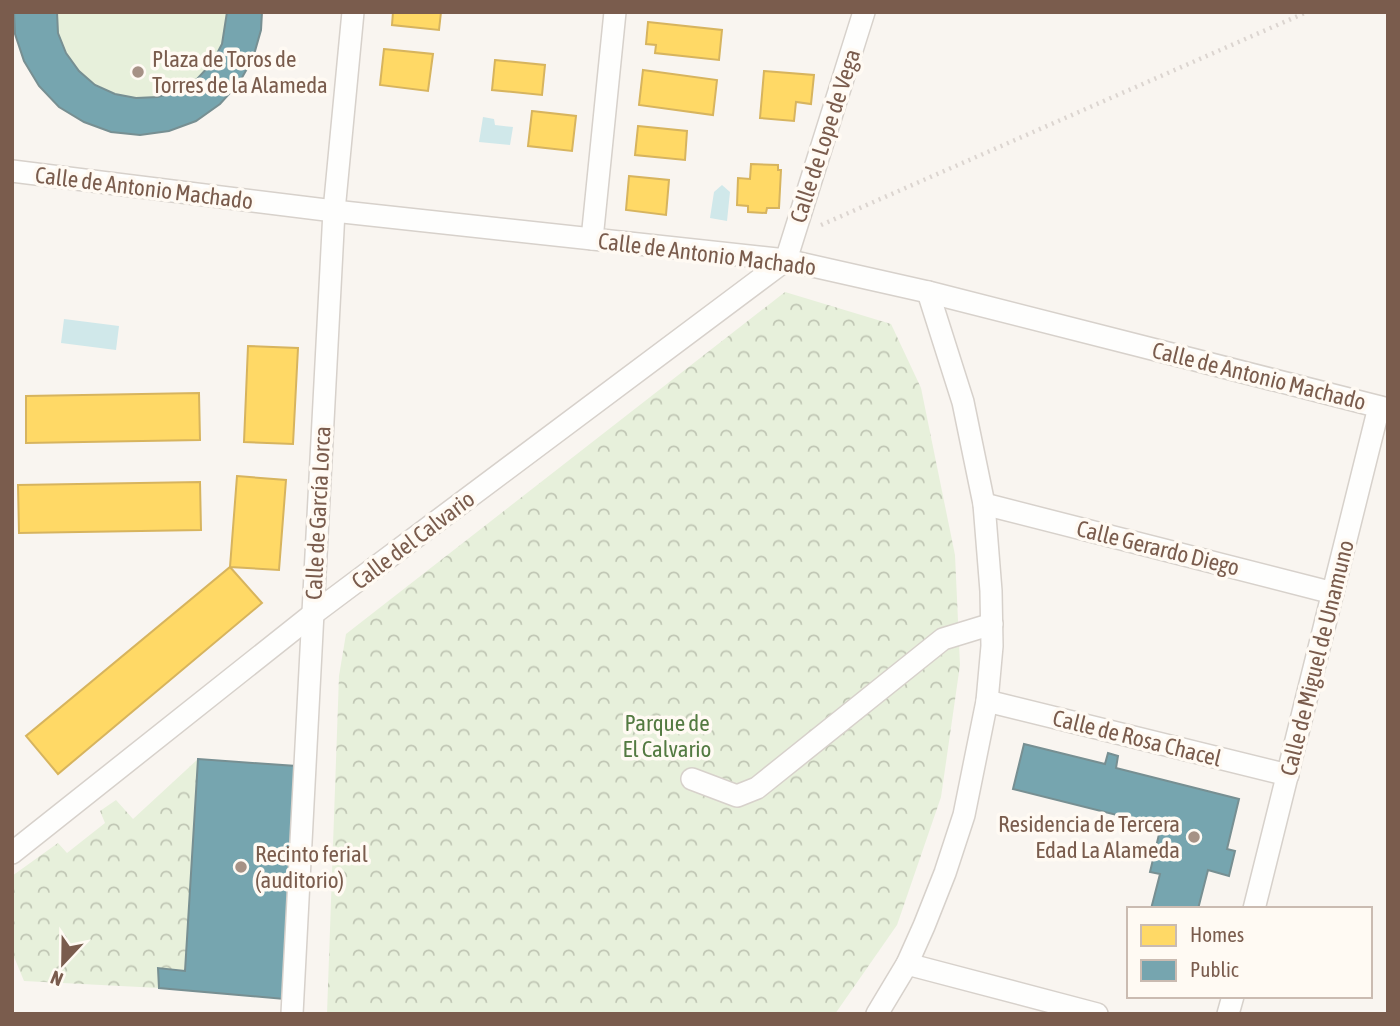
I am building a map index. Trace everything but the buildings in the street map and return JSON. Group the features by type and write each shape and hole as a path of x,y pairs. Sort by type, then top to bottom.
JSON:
{"street":[{"name":"Calle de García Lorca","path":"292,1014 334,211 353,12"},
{"path":"592,239 615,12"},
{"name":"Calle de Lope de Vega","path":"786,260 864,12"},
{"name":"Calle de Antonio Machado","path":"12,172 334,211 786,260 928,292 1383,408"},
{"name":"Calle del Calvario","path":"12,853 313,614 786,260"},
{"path":"877,1014 907,964 945,873 964,814 987,701 992,624 984,504 963,402 928,292"},
{"name":"Calle de Miguel de Unamuno","path":"1254,907 1333,593 1383,408"},
{"name":"Calle Gerardo Diego","path":"984,504 1333,593"},
{"path":"692,779 737,796 757,788 943,639 992,624"},
{"name":"Calle de Rosa Chacel","path":"987,701 1287,775"},
{"path":"907,964 1097,1014"}],"path":[{"path":"793,237 1307,12"}],"green space":[{"name":"Plaza de Toros de Torres de la Alameda","path":"14,12 262,12 261,30 253,58 239,83 220,104 196,121 111,132 84,122 59,107 15,34"},
{"name":"Parque de El Calvario","path":"785,292 891,324 921,388 955,555 960,665 941,797 897,925 835,1014 327,1014 339,676 346,634"},
{"path":"198,759 185,971 158,968 159,988 24,981 12,952 12,876 58,843 67,853 105,823 100,811 116,800 133,819"}],"water":[{"path":"483,117 494,119 495,125 513,127 510,145 479,142"},
{"path":"722,185 730,192 727,221 710,218 714,192"},
{"path":"64,319 119,326 116,350 61,343"}],"place":[{"name":"Plaza de Toros de Torres de la Alameda","path":"138,72"},
{"name":"Residencia de Tercera Edad La Alameda","path":"1194,837"},
{"name":"Recinto ferial (auditorio)","path":"241,867"}]}
